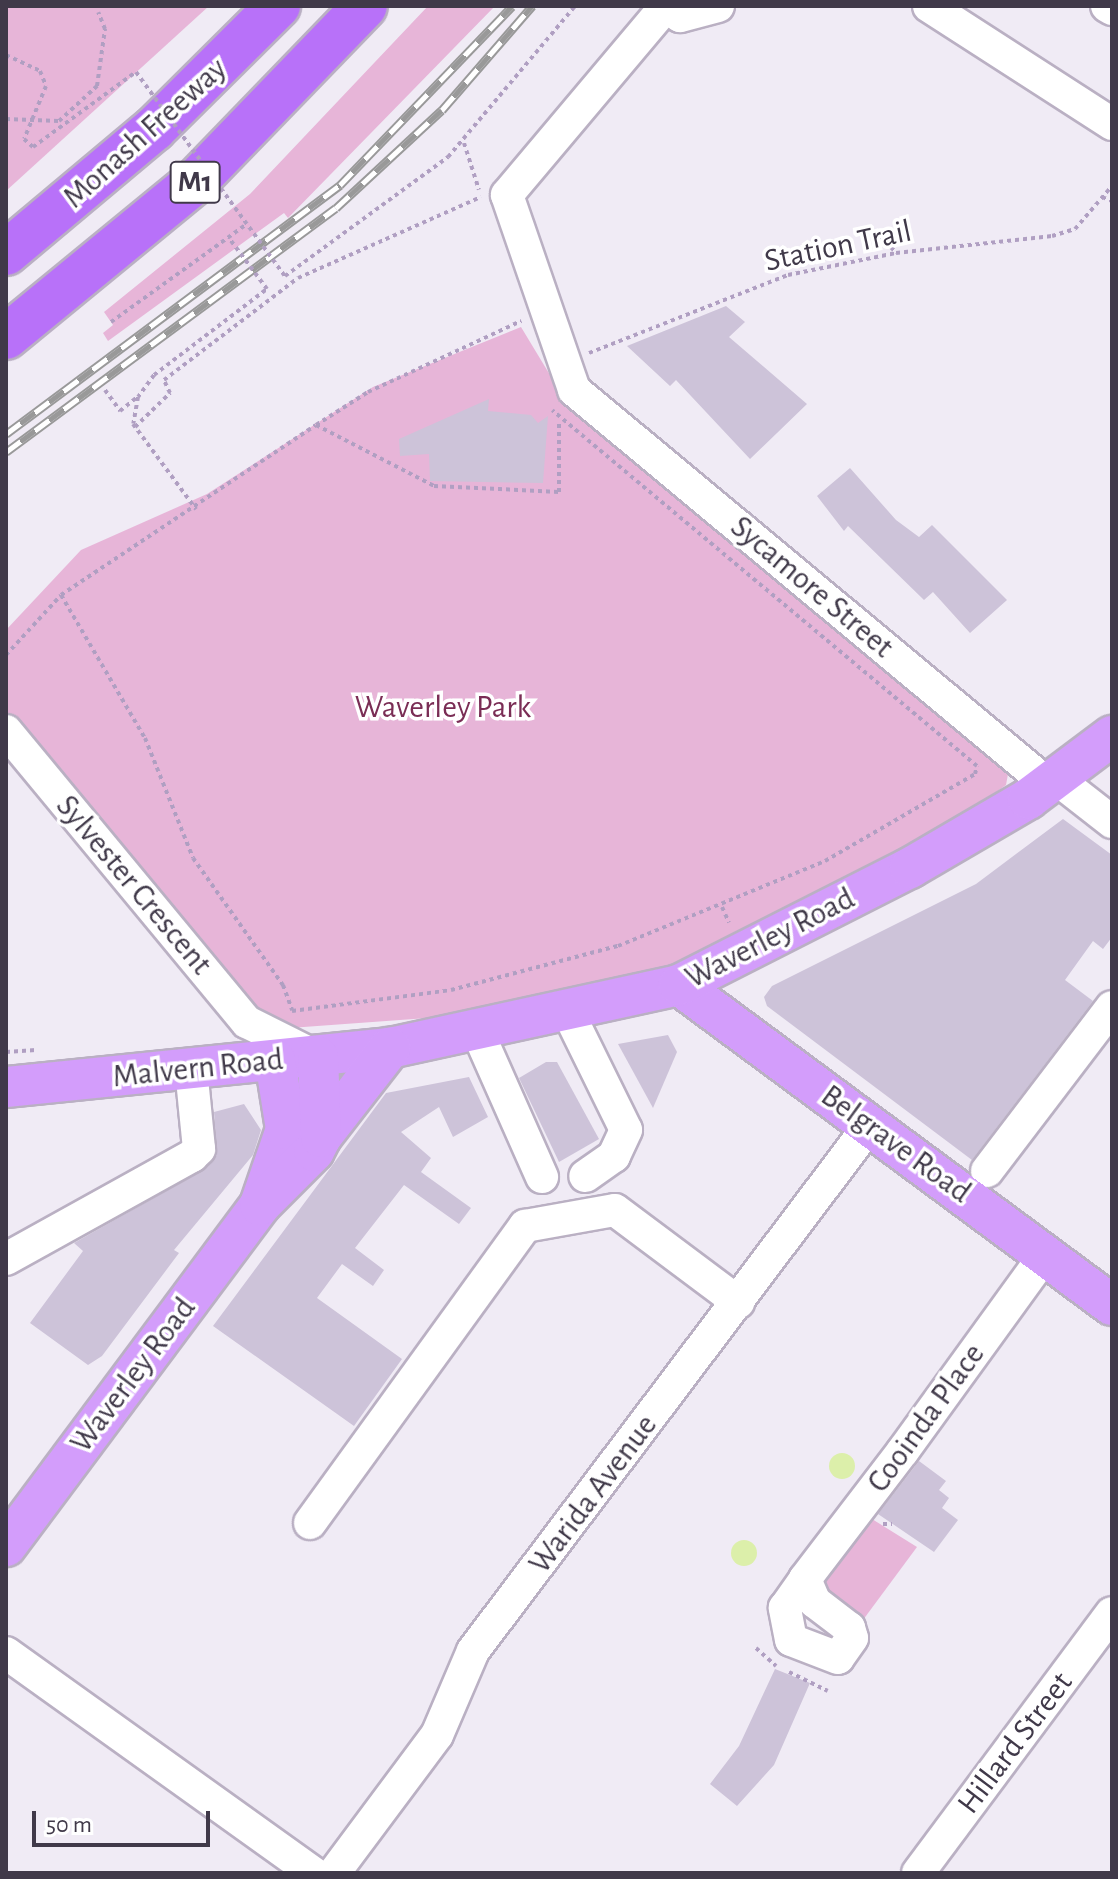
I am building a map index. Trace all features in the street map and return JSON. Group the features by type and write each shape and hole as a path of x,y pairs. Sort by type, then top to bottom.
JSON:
{"highway":[{"name":"Monash Freeway","path":"6,253 154,129 278,6"},
{"name":"Monash Freeway","path":"6,337 196,181 365,6"}],"main road":[{"name":"Waverley Road","path":"6,1546 260,1205 303,1167 321,1137 390,1048 476,1028 568,1012 679,985 910,868 1053,782 1112,736"},
{"name":"Belgrave Road","path":"679,985 1112,1305"},
{"name":"Waverley Road","path":"260,1205 286,1129 273,1037"},
{"name":"Malvern Road","path":"6,1087 191,1069 273,1037 318,1057 390,1048"},
{"path":"318,1057 321,1137"}],"street":[{"path":"565,383 507,206 511,185 666,6 680,16 718,6"},
{"path":"929,6 1112,124"},
{"path":"1107,6 1112,9"},
{"name":"Sycamore Street","path":"565,383 1053,782 1112,822"},
{"name":"Sylvester Crescent","path":"6,731 273,1037"},
{"path":"987,1171 1112,1007"},
{"path":"568,1012 626,1130 614,1156 585,1176"},
{"path":"476,1028 542,1177"},
{"path":"6,1259 192,1156 199,1149 191,1069"},
{"name":"Warida Avenue","path":"334,1873 437,1735 473,1651 870,1125"},
{"path":"310,1523 525,1226 615,1210 738,1302"},
{"name":"Cooinda Place","path":"805,1579 1045,1255"},
{"name":"Hillard Street","path":"918,1873 1112,1613"},
{"path":"6,1653 313,1873"}],"path":[{"path":"6,55 40,71 46,86 24,139 33,147 136,72 244,225 285,276 464,143 575,6"},
{"path":"6,119 59,121 97,86 105,29 98,12"},
{"path":"464,143 484,208"},
{"name":"Station Trail","path":"565,383 744,290 896,253 1052,236 1075,229 1112,186"},
{"path":"135,427 170,393 164,380 298,278 481,197"},
{"path":"1102,197 1112,201"},
{"path":"111,322 244,225"},
{"path":"880,235 896,253"},
{"path":"105,390 120,411 138,397 154,375 267,289 229,238"},
{"path":"6,655 61,595 196,509 316,425 368,392 528,318"},
{"path":"316,425 434,486 559,492 559,421 565,383"},
{"path":"138,397 135,427 196,509"},
{"path":"273,1037 292,1011 451,990 618,946 825,861 975,774 977,766 559,421"},
{"path":"61,595 145,738 193,858 283,985 292,1011"},
{"path":"756,1648 776,1666"},
{"path":"789,1672 828,1691"}],"green space":[{"path":"6,6 209,6 6,191"},
{"path":"428,6 495,6 288,218 284,213 108,341 103,333 113,325 104,312 250,194"},
{"name":"Waverley Park","path":"521,327 573,413 1008,774 1006,785 903,858 672,973 469,1015 276,1029 6,711 6,630 81,550 207,494 373,387"},
{"path":"872,1519 917,1547 860,1624 817,1591"}],"shaded area":[{"path":"842,1453 851,1457 855,1466 851,1475 842,1479 833,1475 829,1466 833,1457"},
{"path":"744,1540 753,1544 757,1553 753,1562 744,1566 735,1562 731,1553 735,1544"}],"building":[{"path":"726,306 745,322 729,337 807,404 750,459 676,380 670,386 627,346"},
{"path":"489,399 488,411 531,415 538,423 548,416 543,483 430,481 429,454 400,456 399,439"},
{"path":"850,468 896,520 919,537 932,525 1007,600 970,633 933,592 924,600 848,526 844,531 817,496"},
{"path":"1063,819 1112,855 1112,937 1103,949 1093,941 1065,980 1093,1001 972,1160 767,1006 764,997 772,986 976,884"},
{"path":"668,1035 677,1052 653,1108 618,1044"},
{"path":"546,1062 557,1062 599,1139 559,1162 519,1078"},
{"path":"469,1077 488,1117 453,1137 439,1107 401,1132 431,1158 421,1172 471,1208 459,1224 404,1185 355,1248 384,1270 373,1286 342,1264 317,1298 402,1359 354,1426 213,1326 386,1093"},
{"path":"244,1104 261,1130 253,1155 174,1250 179,1253 102,1356 88,1365 30,1323 83,1251 74,1243 205,1169 217,1155 214,1112"},
{"path":"919,1461 946,1481 939,1490 949,1498 942,1508 958,1520 934,1552 878,1514"},
{"path":"775,1669 810,1683 774,1765 737,1806 710,1784 739,1746"}],"railway":[{"path":"6,434 340,185 512,6"},
{"path":"6,452 336,208 442,110 532,6"}]}
